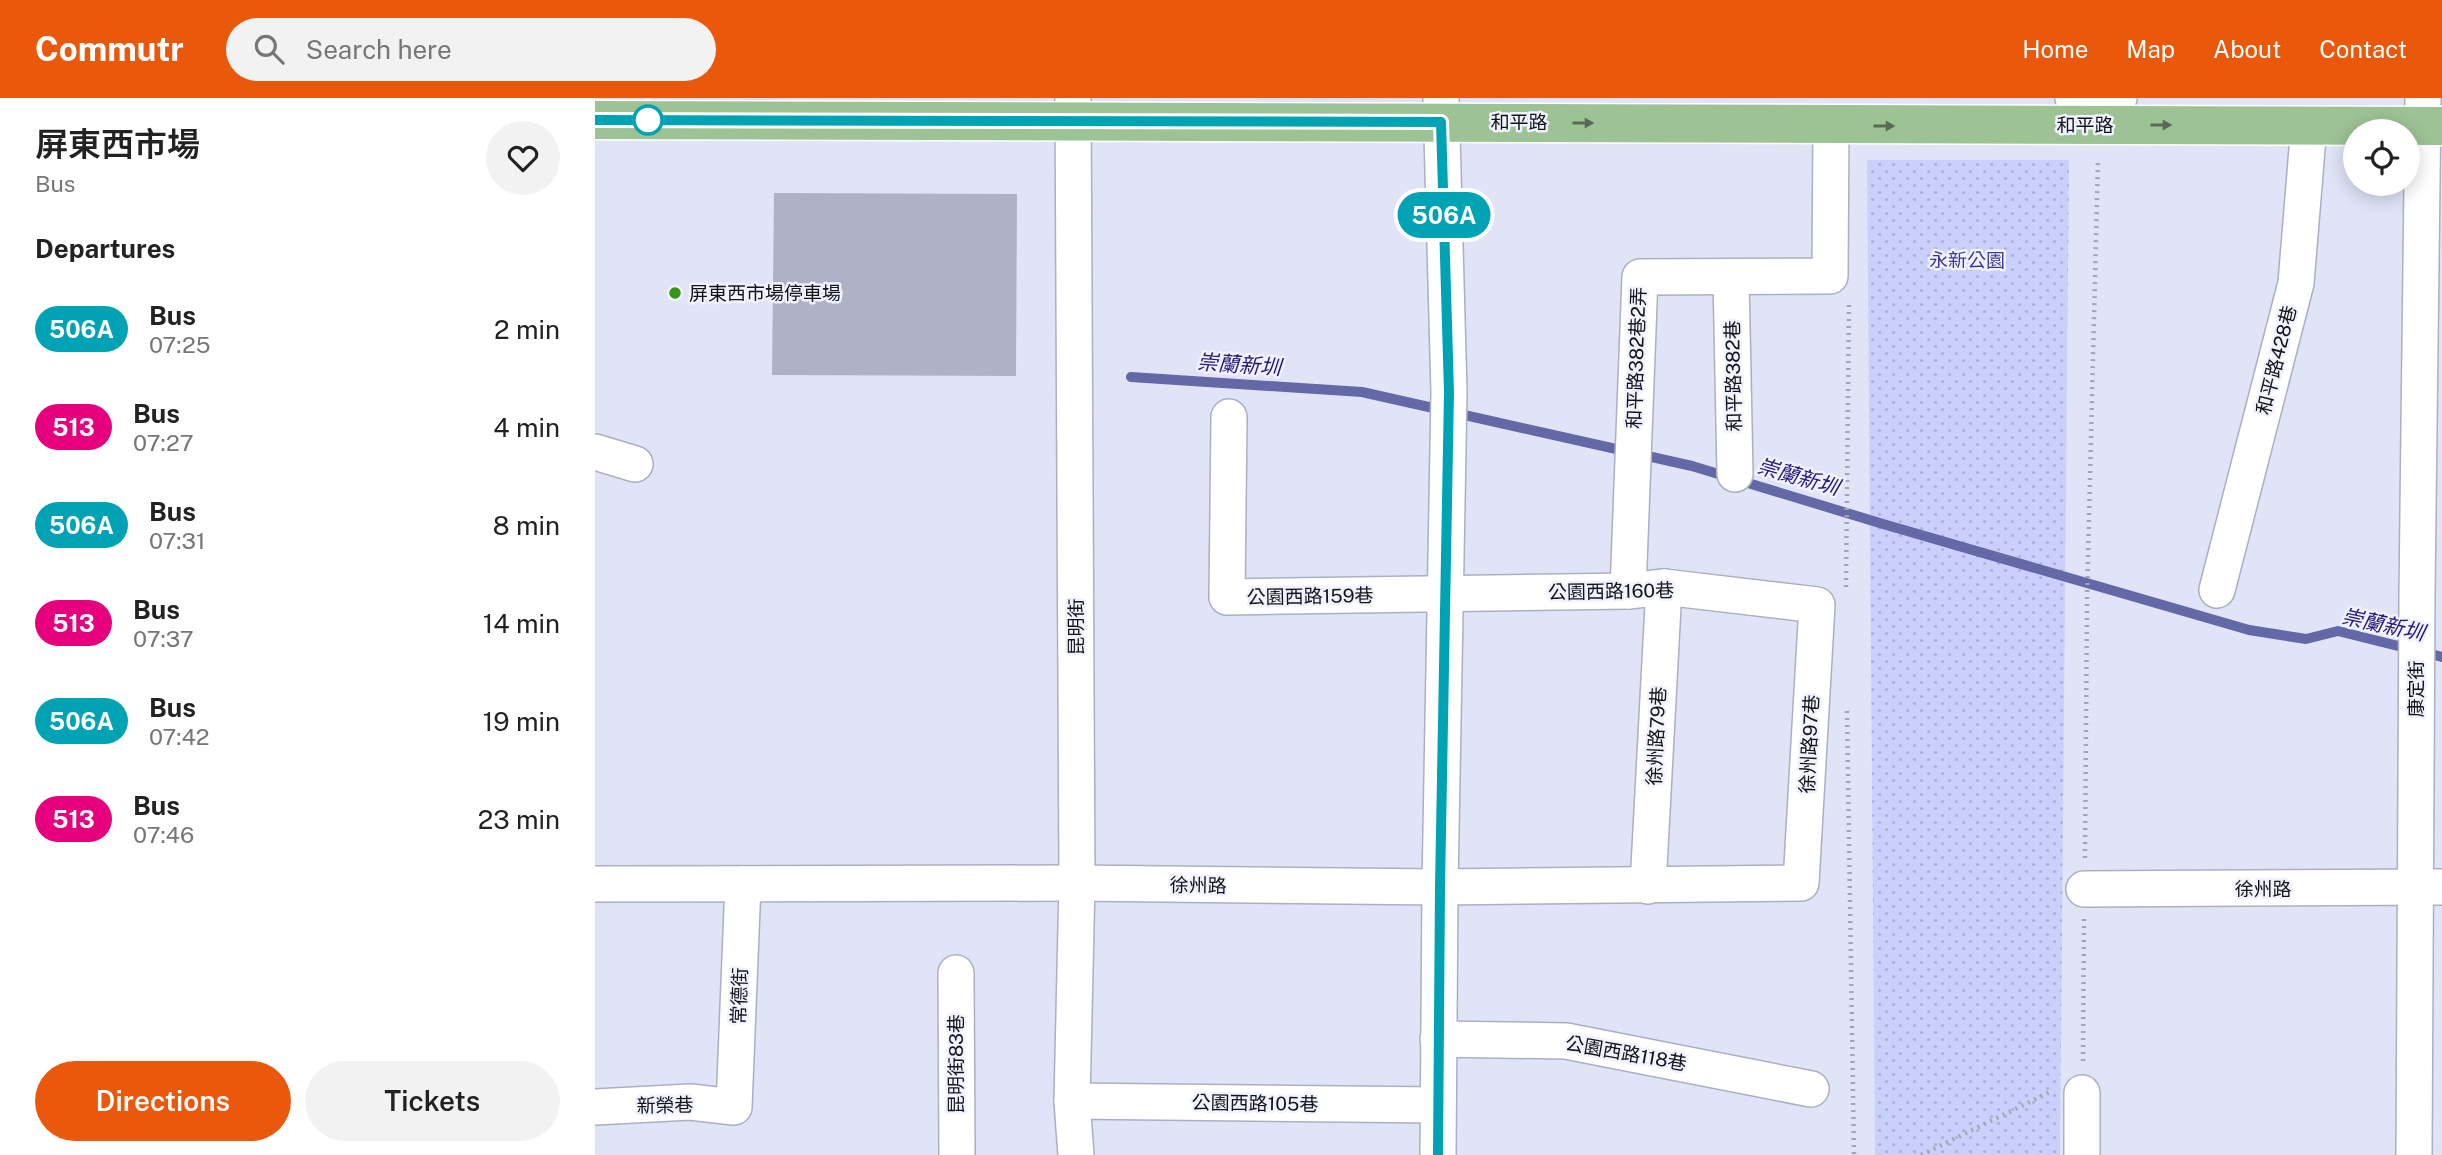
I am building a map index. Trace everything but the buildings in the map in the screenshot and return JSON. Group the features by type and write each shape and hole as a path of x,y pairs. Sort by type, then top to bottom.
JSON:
{"main road":[{"name":"和平路","path":"595,120 778,109 1441,110 1831,126 2109,112 2309,125 2429,117"}],"street":[{"path":"2073,98 2109,112"},
{"name":"昆明街","path":"1073,110 1077,883 1072,1101 1076,1155"},
{"path":"1438,1155 1448,408 1441,110"},
{"name":"康定街","path":"2414,1155 2429,887 2416,651 2429,598 2429,117"},
{"name":"和平路428巷","path":"2217,590 2296,284 2309,125"},
{"path":"1731,277 1839,284 1831,126"},
{"name":"和平路382巷2弄","path":"1628,591 1640,277 1731,277"},
{"name":"和平路382巷","path":"1731,277 1735,474"},
{"name":"公園西路159巷","path":"1229,417 1227,597 1446,594"},
{"path":"595,452 635,464"},
{"name":"公園西路160巷","path":"1446,594 1628,591 1664,587 1831,597"},
{"name":"徐州路79巷","path":"1648,886 1664,587"},
{"name":"徐州路97巷","path":"1801,883 1831,597"},
{"name":"徐州路","path":"595,884 1077,883 1440,887 1801,883"},
{"name":"常德街","path":"734,1107 743,884"},
{"name":"徐州路","path":"2084,889 2429,887"},
{"name":"昆明街83巷","path":"956,973 957,1155"},
{"name":"公園西路118巷","path":"1438,1038 1566,1041 1811,1089"},
{"path":"2082,1084 2082,1155"},
{"name":"公園西路105巷","path":"1072,1101 1437,1105"},
{"name":"新榮巷","path":"595,1107 690,1102 734,1107"}],"path":[{"path":"1921,1155 2082,1084 2087,598 2109,112"},
{"path":"1831,597 1846,534 1847,497 1839,284"},
{"path":"1847,701 1854,1155"}],"green space":[{"name":"永新公園","path":"1867,160 2069,160 2060,1155 1875,1155"}],"waterway":[{"name":"崇蘭新圳","path":"1131,377 1362,392 1692,466 2249,630 2306,639 2338,631 2442,657"}],"bus line":[{"name":"506A","path":"595,120 1441,122 1449,392 1438,1155"}],"place":[{"name":"屏東西市場停車場","path":"675,293"}]}
